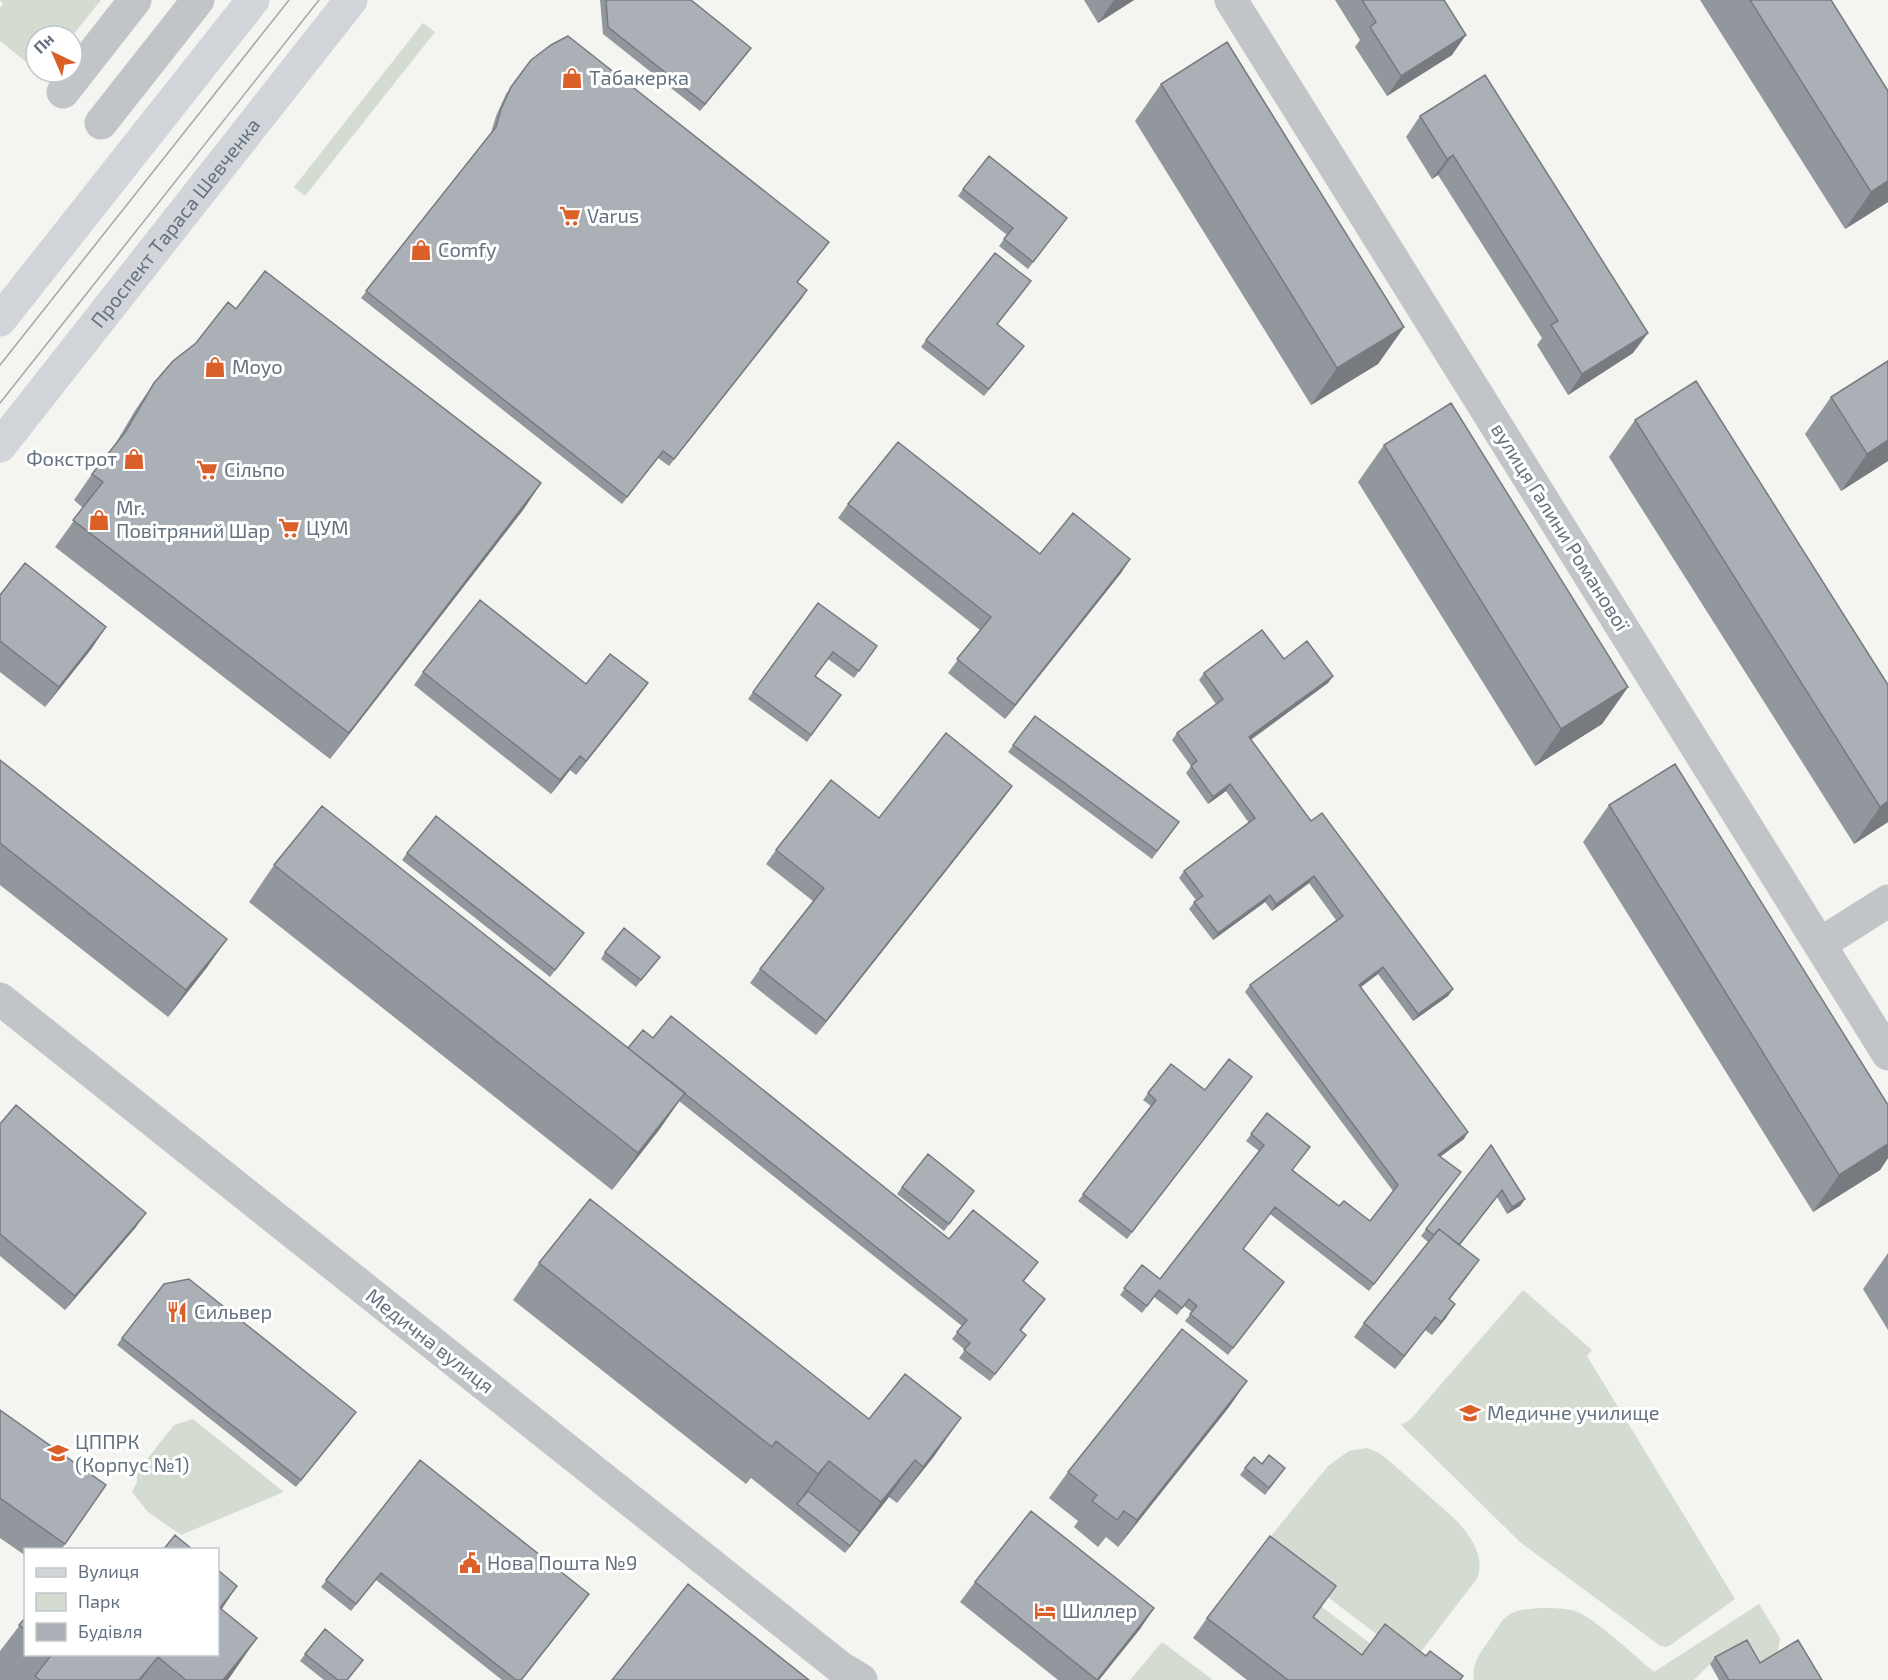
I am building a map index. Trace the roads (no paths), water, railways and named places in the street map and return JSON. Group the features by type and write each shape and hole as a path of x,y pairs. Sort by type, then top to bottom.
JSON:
{"main road":[{"path":"0,320 253,0"},
{"name":"Проспект Тараса Шевченка","path":"0,446 351,0"}],"street":[{"path":"63,92 135,0"},
{"path":"101,123 198,0"},
{"name":"вулиця Галини Романової","path":"1232,0 1888,1054"},
{"path":"1820,944 1888,901"},
{"name":"Медична вулиця","path":"0,999 832,1661 861,1680"}],"tram line":[{"path":"0,365 289,0"},
{"path":"0,403 319,0"}],"place":[{"name":"Табакерка","path":"572,78"},
{"name":"Varus","path":"570,216"},
{"name":"Comfy","path":"421,250"},
{"name":"Moyo","path":"215,367"},
{"name":"Фокстрот","path":"134,459"},
{"name":"Сільпо","path":"207,470"},
{"name":"Mr. Повітряний Шар","path":"99,520"},
{"name":"ЦУМ","path":"289,528"},
{"name":"Сильвер","path":"177,1312"},
{"name":"Медичне училище","path":"1470,1413"},
{"name":"ЦППРК (Корпус №1)","path":"58,1453"},
{"name":"Нова Пошта №9","path":"470,1563"},
{"name":"Шиллер","path":"1045,1611"}]}
